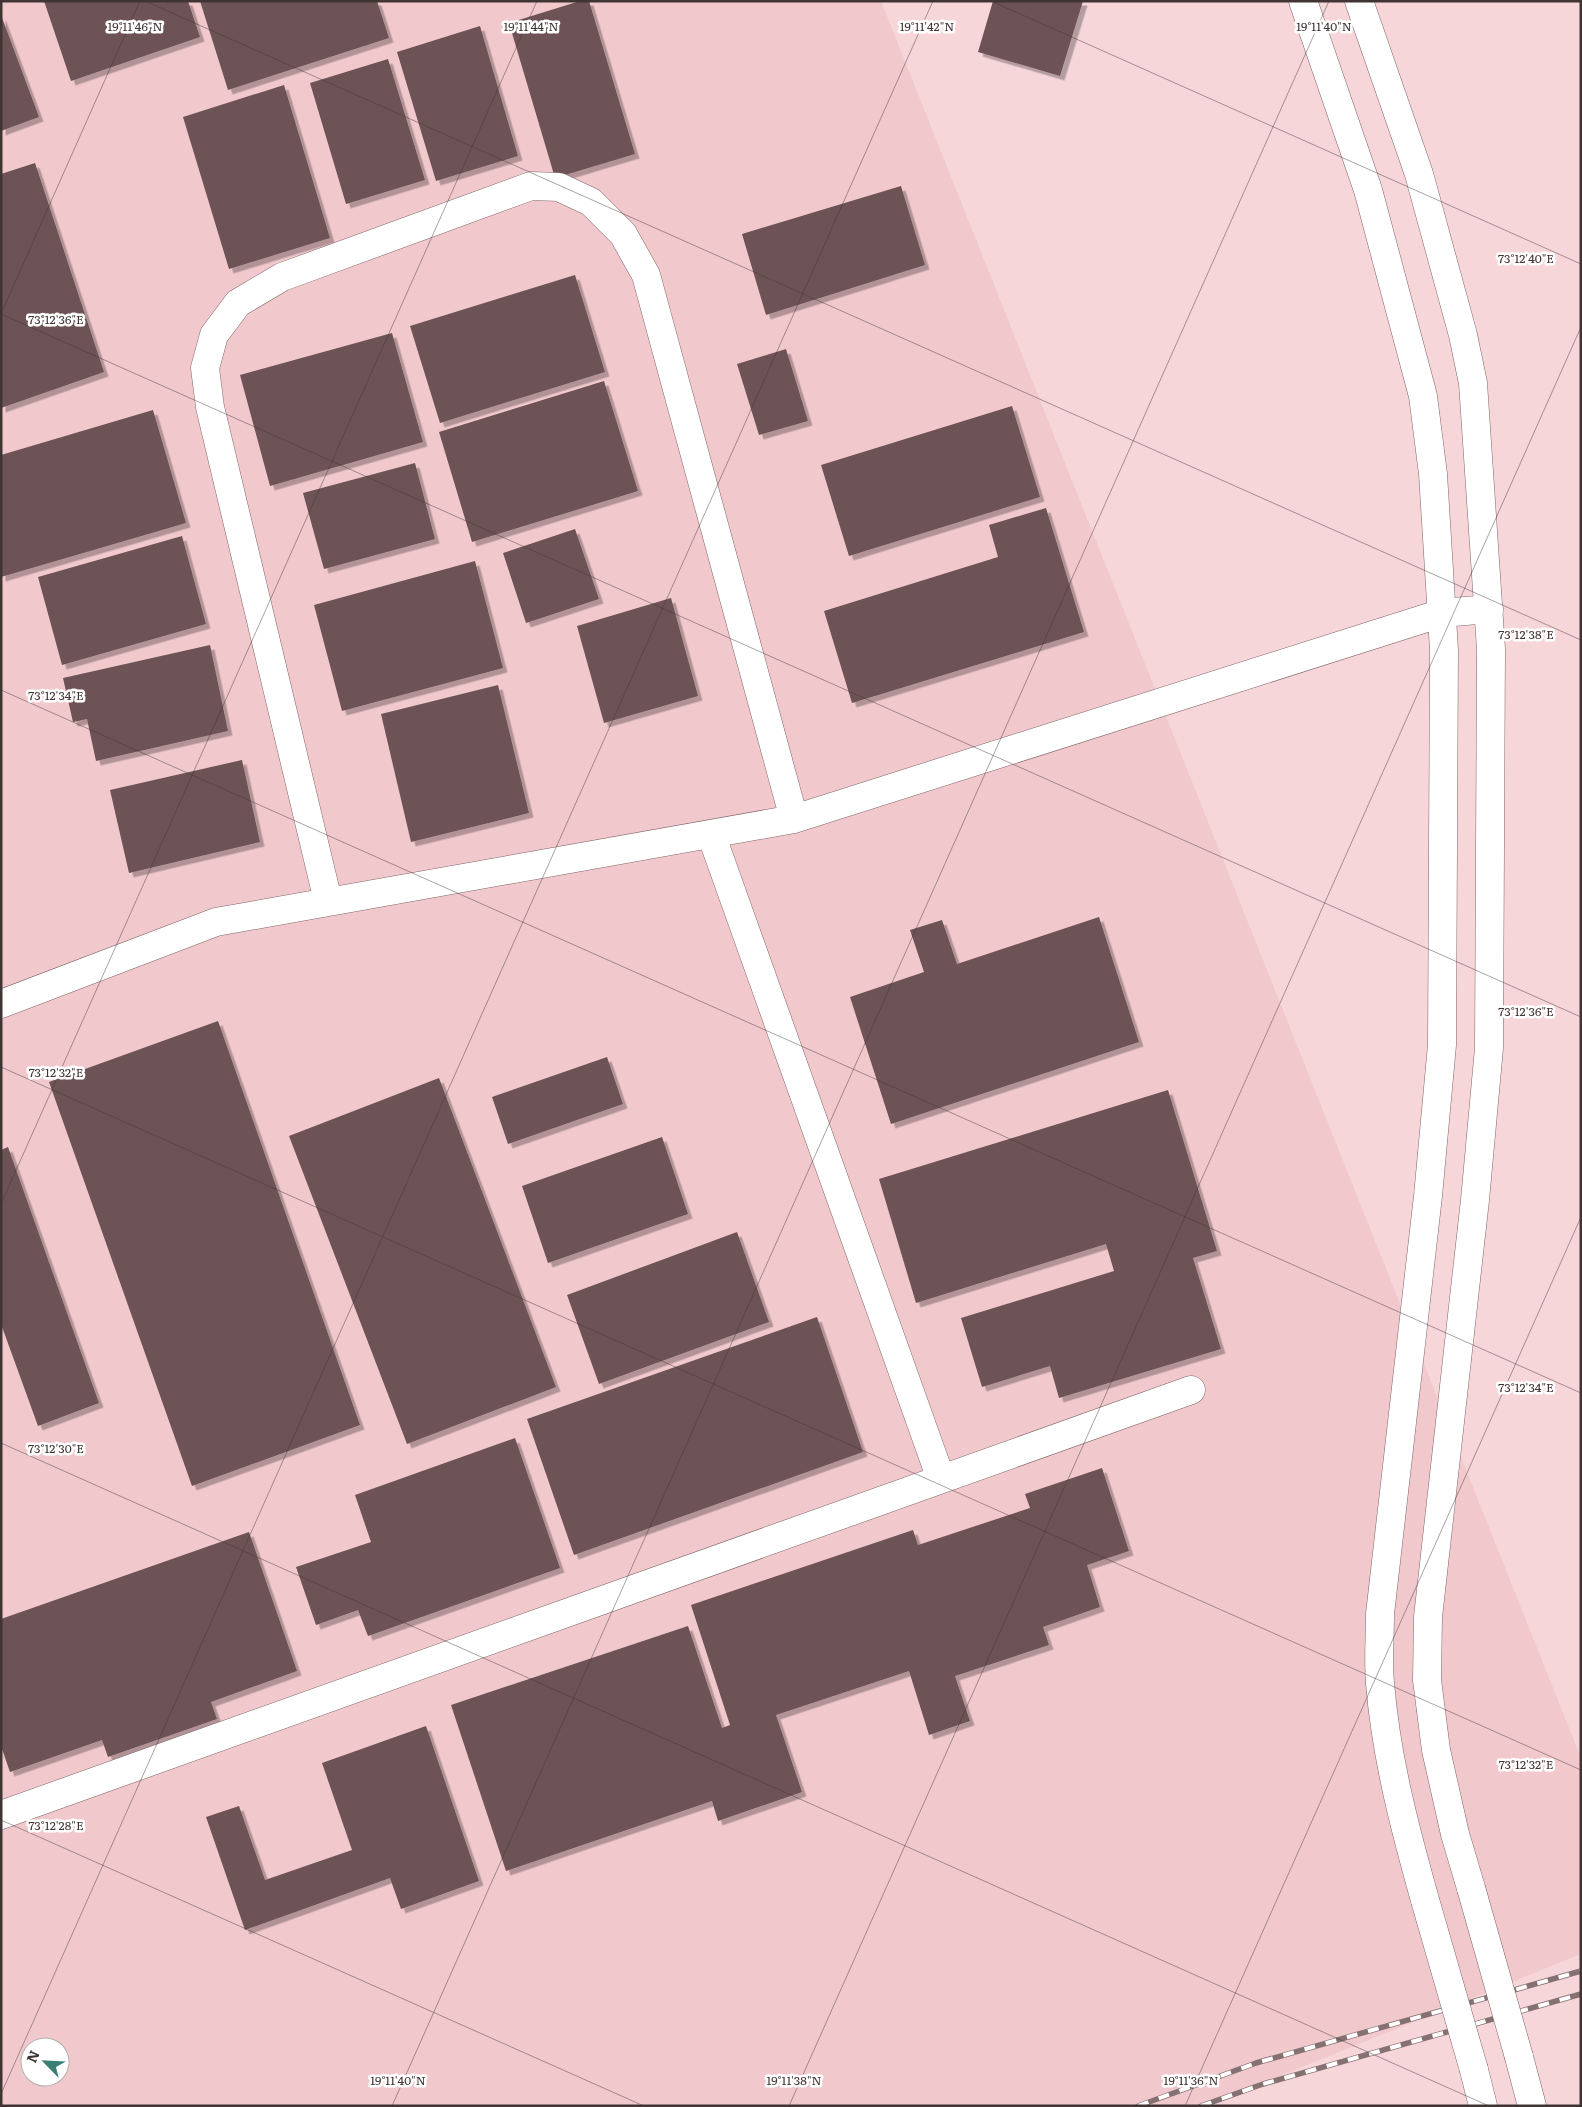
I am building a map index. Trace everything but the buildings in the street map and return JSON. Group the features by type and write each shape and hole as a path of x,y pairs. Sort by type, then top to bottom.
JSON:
{"street":[{"path":"1303,1 1368,190 1423,396 1433,474 1444,650 1442,1045 1428,1196 1380,1614 1380,1683 1390,1759 1410,1846 1483,2106"},
{"path":"1359,1 1419,174 1463,335 1473,383 1491,649 1489,1048 1475,1200 1428,1617 1427,1680 1436,1750 1455,1834 1532,2106"},
{"path":"328,901 210,407 206,368 214,335 238,302 282,277 531,186 559,187 591,202 623,234 646,275 794,819"},
{"path":"1,1004 216,922 794,819 1442,613 1489,608"},
{"path":"710,834 941,1479"},
{"path":"1,1815 1192,1390"}],"shaded area":[{"path":"1,1 881,1 1581,1758 1581,1954 1206,2106 1,2106"}],"railway":[{"path":"1138,2106 1256,2063 1581,1971"},
{"path":"1201,2106 1263,2084 1581,1994"}]}
